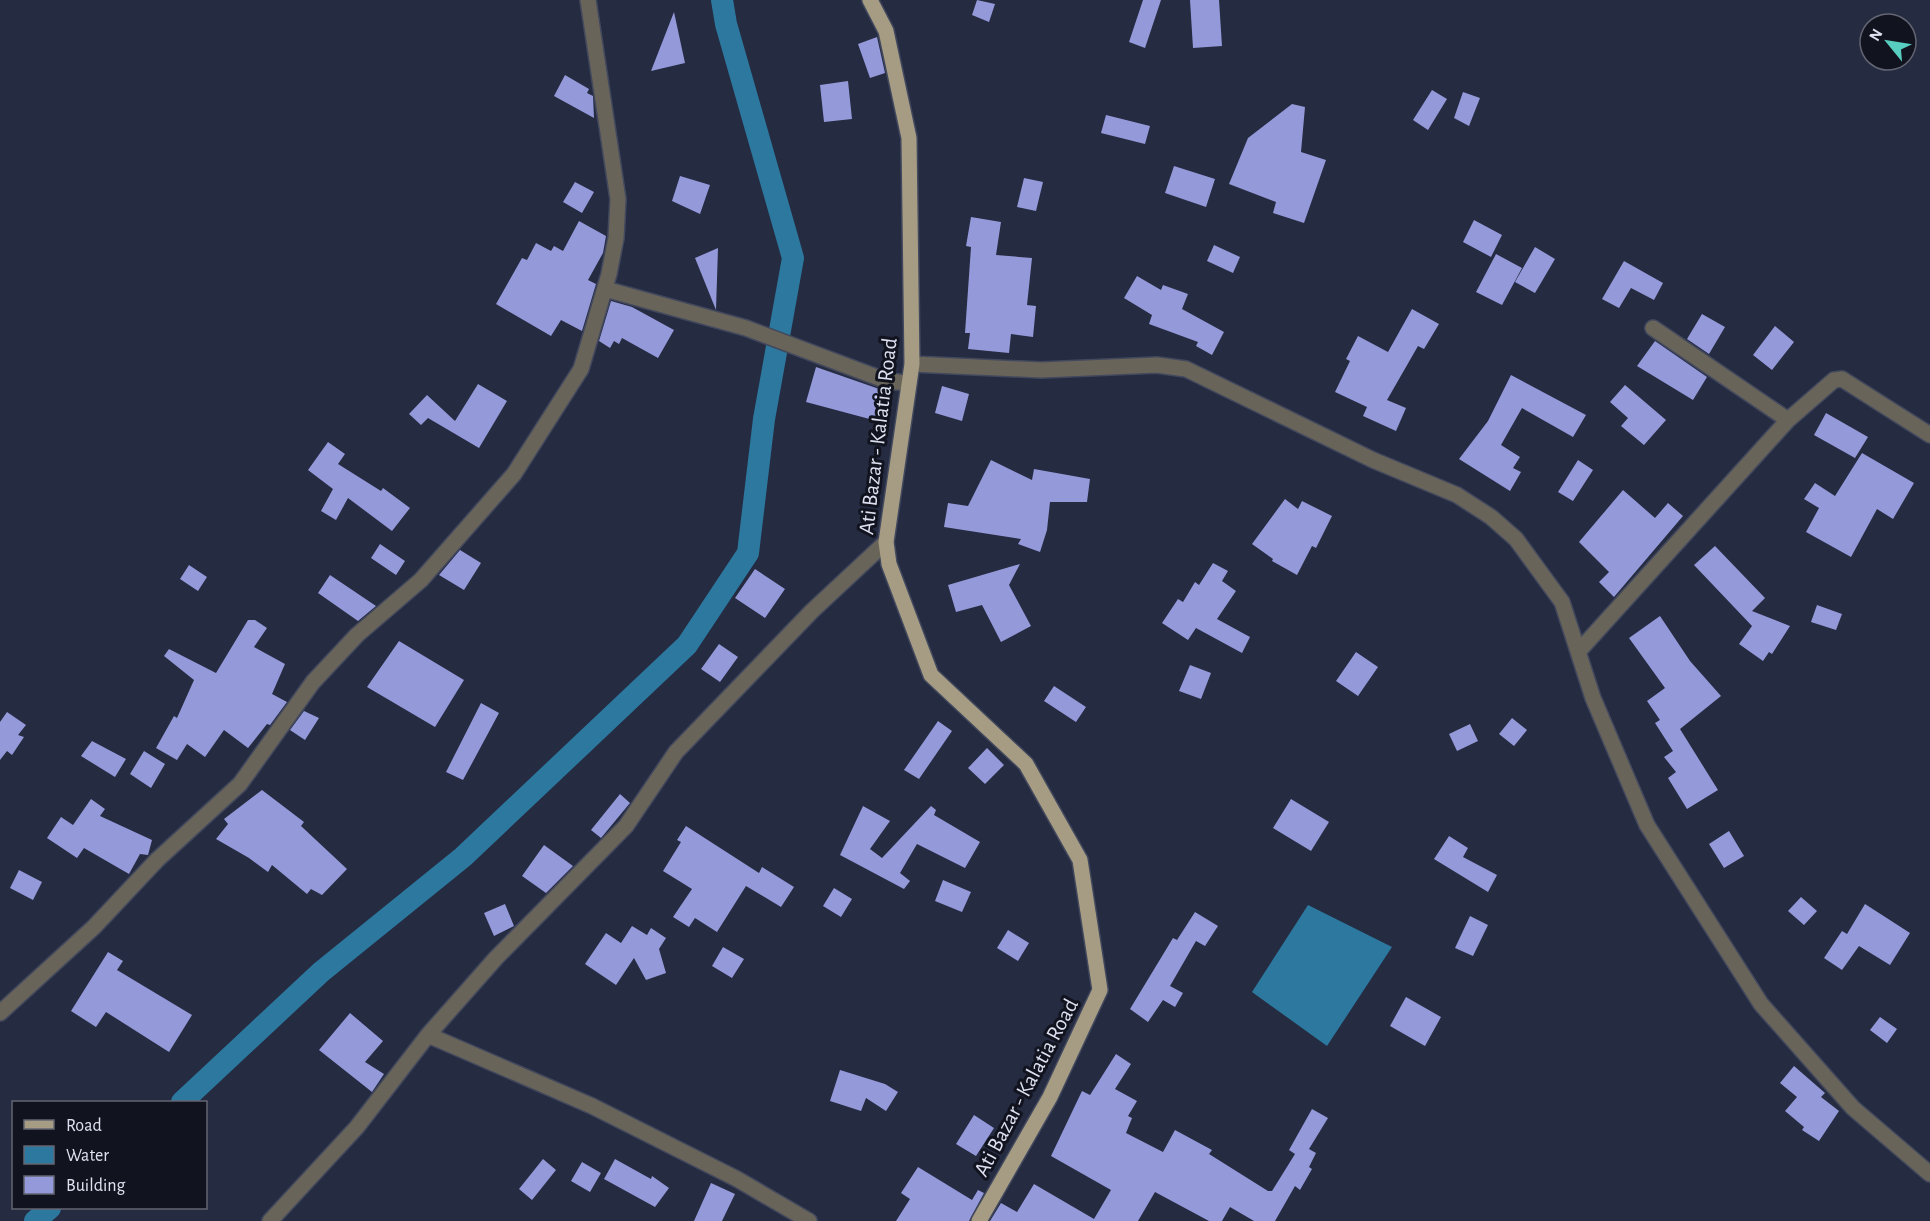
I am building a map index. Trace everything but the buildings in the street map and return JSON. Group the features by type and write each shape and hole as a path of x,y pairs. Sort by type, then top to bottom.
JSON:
{"main road":[{"name":"Ati Bazar - Kalatia Road","path":"870,0 886,31 909,138 912,364 886,542 889,564 931,675 1026,764 1080,860 1100,990 1050,1098 979,1221"}],"street":[{"path":"0,1013 94,927 157,860 240,784 313,682 357,635 421,580 507,482 581,369 605,289 616,238 617,183 610,152 605,98 588,0"},
{"path":"605,289 746,328 887,381 909,383"},
{"path":"1653,328 1788,420"},
{"path":"912,364 1041,370 1157,364 1186,369 1372,460 1457,495 1491,517 1516,539 1562,602 1613,751 1647,825 1761,1004 1853,1108 1930,1174"},
{"path":"1578,652 1788,420 1834,380 1842,379 1930,435"},
{"path":"270,1221 357,1127 428,1035 496,958 626,826 676,752 812,610 886,542"},
{"path":"428,1035 592,1106 737,1179 809,1221"}],"water":[{"path":"1308,905 1392,947 1327,1046 1252,992"}],"waterway":[{"path":"183,1101 321,972 463,857 687,645 748,553 764,419 793,258 726,24 722,0"},
{"path":"35,1221 49,1209"}]}
